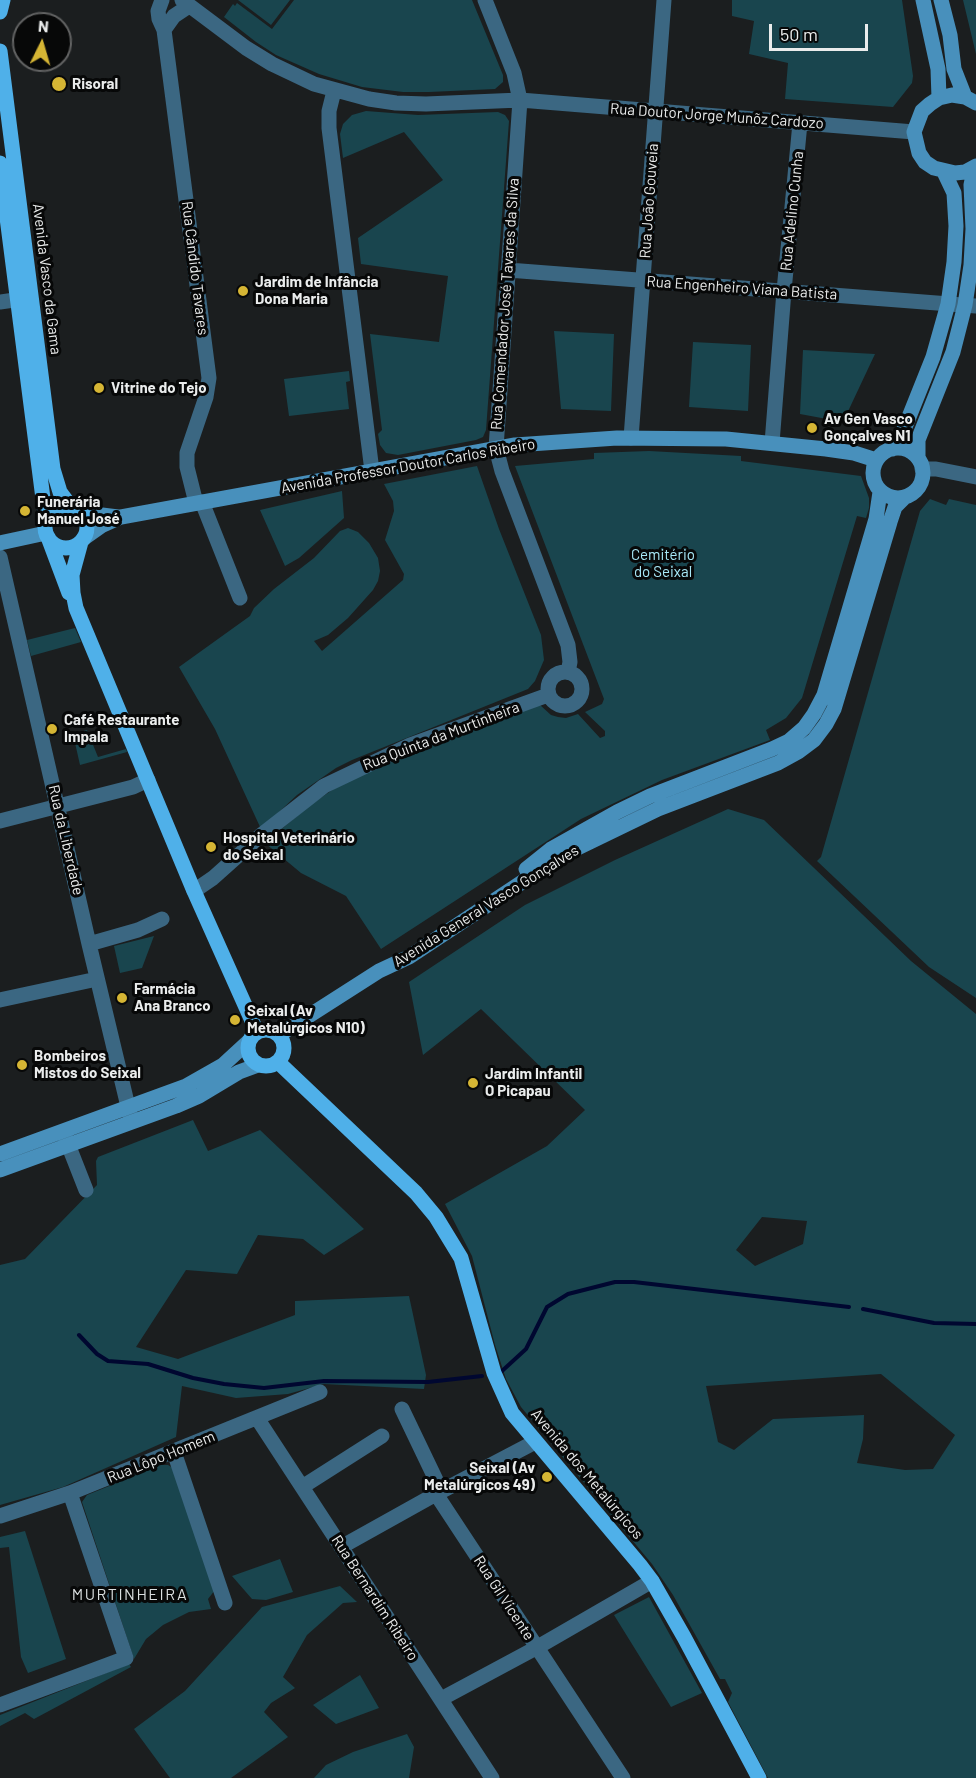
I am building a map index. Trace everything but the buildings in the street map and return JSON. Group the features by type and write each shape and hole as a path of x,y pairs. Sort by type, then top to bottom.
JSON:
{"main road":[{"path":"0,12 3,0"},
{"path":"923,0 938,69 939,98"},
{"path":"941,0 950,35 954,69 971,100"},
{"name":"Avenida Vasco da Gama","path":"0,51 47,531 65,585 195,894"},
{"path":"971,100 952,95 939,98 922,111 914,132 919,153 934,168 955,173 976,166"},
{"name":"Avenida Vasco da Gama","path":"0,163 53,469 60,492 73,508"},
{"path":"944,172 954,193 956,216 954,262 948,304 933,357 901,437 893,448 876,460 872,471 880,492 891,498 904,498 920,486 922,480 918,440 970,306 973,229 971,185 976,166"},
{"name":"Avenida Professor Doutor Carlos Ribeiro","path":"121,517 496,448 543,442 702,438 848,452 876,460"},
{"path":"893,448 907,450 920,463"},
{"name":"Avenida General Vasco Gonçalves","path":"379,971 404,949 585,828 650,796 772,749 789,741 804,728 824,695 876,519 880,492"},
{"name":"Avenida General Vasco Gonçalves","path":"279,1035 379,971 409,957 563,855 658,809 778,763 814,740 834,709 890,522 896,507 904,498"},
{"path":"57,508 73,508 94,514 121,517 101,526 73,547 61,547 47,531 48,517 57,508"},
{"path":"73,508 87,522 83,540"},
{"path":"0,543 47,531"},
{"name":"Avenida Vasco da Gama","path":"76,608 72,575 83,540"},
{"path":"195,894 252,1037 249,1056 258,1065"},
{"path":"0,1170 66,1138 130,1114 199,1096 239,1072 258,1065 272,1066 278,1062 284,1049 279,1035 268,1030 252,1037 223,1065 130,1114"},
{"name":"Avenida dos Metalúrgicos","path":"278,1062 416,1193 436,1217 461,1258 494,1373 512,1413 652,1581 684,1636 759,1778"},
{"path":"0,1154 66,1138"}],"street":[{"name":"Rua Cândido Tavares","path":"162,0 158,11 164,30 208,378 206,397 187,453 187,467 199,503 240,598"},
{"name":"Rua Comendador José Tavares da Silva","path":"485,0 514,73 520,100 496,448 502,471 568,645 570,662 568,672"},
{"name":"Rua João Gouveia","path":"631,438 664,0"},
{"path":"164,30 185,3"},
{"name":"Rua Doutor Jorge Munõz Cardozo","path":"185,3 246,48 272,64 314,84 369,99 426,104 520,100 914,132"},
{"path":"334,91 329,111 329,128 372,471"},
{"name":"Rua Adelino Cunha","path":"772,443 800,123"},
{"name":"Rua Engenheiro Viana Batista","path":"508,270 970,306"},
{"path":"0,302 24,298"},
{"path":"920,463 936,469 976,477"},
{"name":"Rua da Liberdade","path":"0,557 130,1114"},
{"path":"568,672 573,674 582,689 578,700 567,706 561,706 548,695 548,685 558,673 568,672"},
{"name":"Rua Quinta da Murtinheira","path":"195,894 260,836 324,786 410,745 548,695"},
{"path":"0,821 133,787 148,780"},
{"path":"89,944 138,930 162,919"},
{"path":"0,1000 97,978"},
{"path":"66,1138 86,1190"},
{"name":"Rua Lôpo Homem","path":"0,1516 70,1493 320,1392"},
{"name":"Rua Gil Vicente","path":"402,1409 436,1480 436,1494 623,1778"},
{"name":"Rua Bernardim Ribeiro","path":"257,1418 492,1778"},
{"path":"302,1487 382,1436"},
{"path":"341,1547 535,1442"},
{"path":"174,1452 225,1602"},
{"path":"0,1705 126,1658 70,1493"},
{"path":"441,1699 536,1648 652,1581"}],"green space":[{"path":"238,0 290,0 271,25"},
{"path":"294,0 472,0 503,75 503,82 495,89 429,92 403,92 362,87 319,74 276,55 224,17 233,4 235,6 237,3 272,29"},
{"path":"732,0 902,0 913,76 912,83 893,107 785,99 788,63 749,54 754,21 732,16"},
{"path":"963,0 976,0 976,54"},
{"path":"366,111 418,115 498,112 505,115 509,121 486,430 483,437 476,440 398,455 386,453 380,445 378,434 382,430 370,334 439,342 448,276 361,264 358,238 443,180 404,132 343,158 340,134 343,124 352,115"},
{"path":"554,331 614,334 611,411 561,409"},
{"path":"693,342 751,345 748,411 689,407"},
{"path":"803,350 875,354 843,422 800,414"},
{"path":"349,371 350,381 346,382 349,409 289,416 284,379"},
{"name":"Cemitério do Seixal","path":"649,451 741,456 741,461 861,476 869,498 869,508 866,518 857,516 802,698 786,718 766,730 770,740 662,780 581,819 381,949 346,896 301,873 265,843 310,805 362,770 540,705 551,715 558,717 566,718 578,714 600,738 605,736 605,731 585,712 602,704 604,699 515,466 594,459 594,453"},
{"path":"477,466 541,635 544,660 535,681 528,689 336,768 297,795 261,829 215,729 179,667 250,616 254,608 274,589 314,558 340,531 348,528 358,532 369,543 378,558 380,571 378,581 348,618 328,635 314,641 322,651 403,580 404,574 385,540 394,511 393,501 384,484"},
{"path":"342,491 344,518 299,558 285,566 260,510"},
{"path":"930,499 946,505 949,499 976,505 976,998 929,967 817,861 821,857 920,511"},
{"path":"75,628 81,642 31,656 27,640"},
{"path":"87,730 98,757 126,749 127,752 80,765 73,734"},
{"path":"728,809 764,820 911,961 976,1014 976,1778 768,1778 728,1702 732,1693 725,1679 720,1679 673,1595 652,1564 521,1407 506,1379 472,1256 445,1204 547,1146 585,1110 481,1009 423,1055 409,982 525,905 615,860","holes":["762,1217 807,1221 803,1244 755,1266 736,1250","881,1374 955,1435 933,1469 905,1470 857,1463 863,1439 864,1415 773,1419 734,1450 718,1442 706,1386"]},
{"path":"154,936 142,968 120,973 114,946"},
{"path":"193,1120 208,1151 260,1130 364,1229 324,1255 303,1239 258,1235 237,1274 186,1270 136,1347 178,1359 295,1315 295,1301 409,1296 426,1375 424,1389 324,1384 288,1394 236,1398 182,1386 176,1437 63,1487 0,1505 0,1265 25,1259 97,1185 96,1161 98,1157"},
{"path":"161,1465 173,1468 215,1590 208,1599 211,1609 189,1612 163,1625 146,1639 134,1659 82,1502 87,1495"},
{"path":"25,1531 66,1659 28,1673 21,1657 9,1547 0,1548 0,1537"},
{"path":"280,1559 293,1592 266,1600 252,1599 232,1576"},
{"path":"340,1586 357,1602 343,1603 307,1635 283,1677 295,1688 271,1703 264,1712 288,1737 231,1778 170,1778 134,1729 185,1691 262,1607"},
{"path":"649,1597 702,1693 671,1707 614,1615"},
{"path":"129,1664 131,1667 34,1719 25,1713 0,1726 0,1715"},
{"path":"360,1675 379,1708 336,1724 313,1705"},
{"path":"407,1734 414,1747 409,1778 314,1778 326,1765 353,1752"}],"waterway":[{"path":"502,1371 526,1349 547,1307 568,1294 615,1282 634,1282 849,1307"},
{"path":"863,1309 934,1323 976,1324"},
{"path":"79,1335 97,1354 108,1361 148,1364 193,1378 224,1384 264,1388 324,1381 428,1382 482,1376"}],"place":[{"name":"Risoral","path":"59,84"},
{"name":"Jardim de Infância Dona Maria","path":"243,291"},
{"name":"Vitrine do Tejo","path":"99,388"},
{"name":"Av Gen Vasco Gonçalves N1","path":"812,428"},
{"name":"Funerária Manuel José","path":"25,511"},
{"name":"Café Restaurante Impala","path":"52,729"},
{"name":"Hospital Veterinário do Seixal","path":"211,847"},
{"name":"Farmácia Ana Branco","path":"122,998"},
{"name":"Seixal (Av Metalúrgicos N10)","path":"235,1020"},
{"name":"Bombeiros Mistos do Seixal","path":"22,1065"},
{"name":"Jardim Infantil O Picapau","path":"473,1083"},
{"name":"Seixal (Av Metalúrgicos 49)","path":"547,1477"}],"district":[{"name":"MURTINHEIRA","path":"130,1595"}]}
